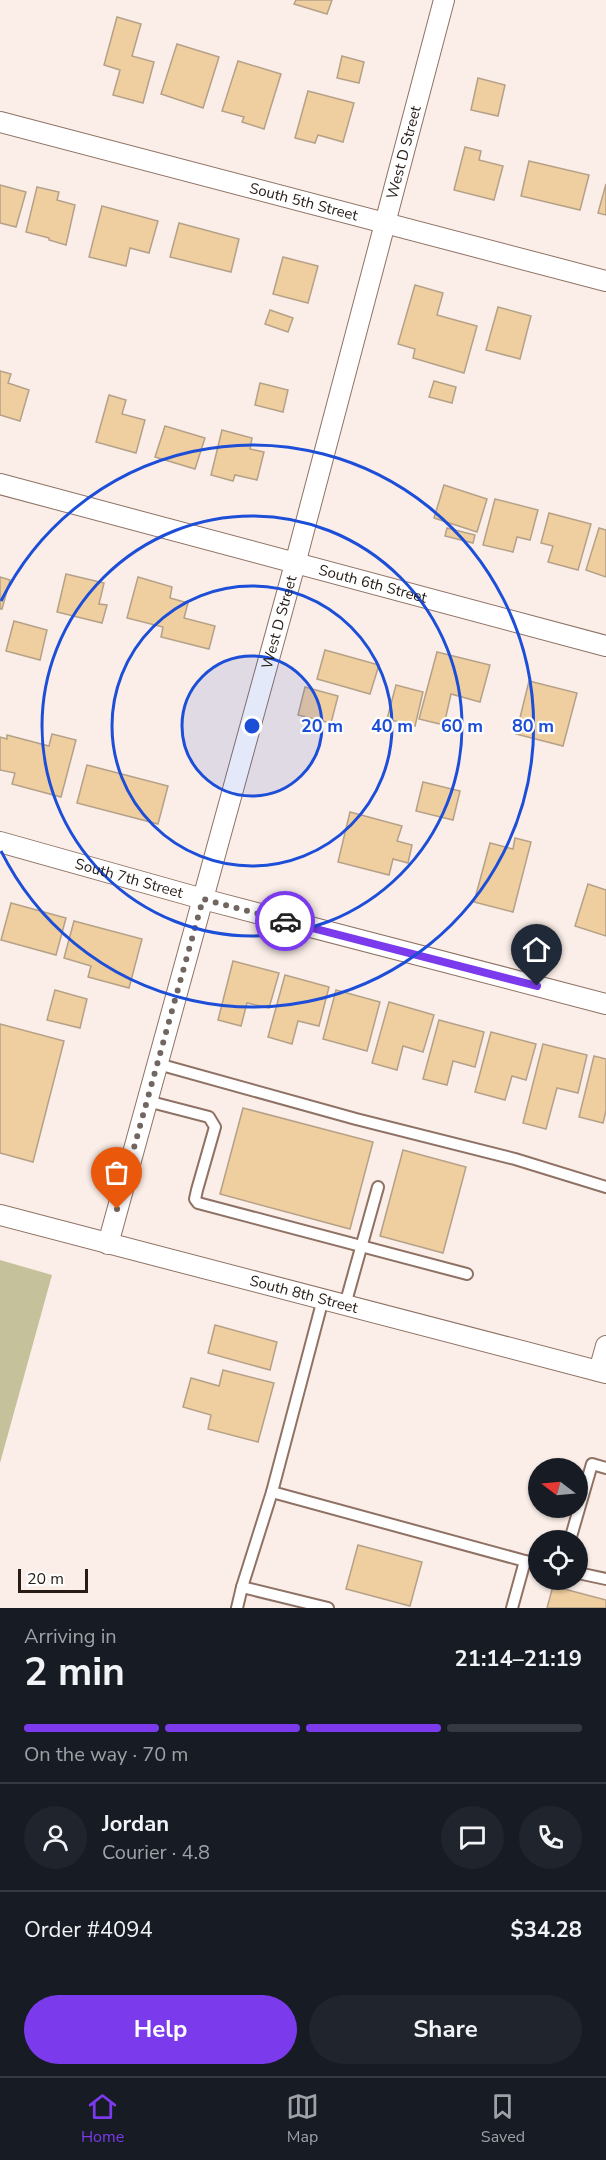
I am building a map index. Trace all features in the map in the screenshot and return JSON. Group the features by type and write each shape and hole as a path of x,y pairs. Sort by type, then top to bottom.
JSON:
{"street":[{"name":"West D Street","path":"108,1244 295,564 444,0"},
{"name":"South 5th Street","path":"0,122 606,281"},
{"name":"South 6th Street","path":"0,484 606,646"},
{"name":"South 7th Street","path":"0,842 203,899 606,1004"},
{"name":"South 8th Street","path":"0,1215 603,1372"},
{"path":"603,1372 606,1347"}],"lane":[{"path":"158,1064 356,1119 515,1159 606,1187"},
{"path":"147,1101 209,1117 215,1127 197,1190 195,1199 198,1203 467,1274"},
{"path":"345,1305 378,1187"},
{"path":"237,1608 272,1492 323,1299"},
{"path":"573,1530 592,1464 606,1468"},
{"path":"272,1492 528,1562"},
{"path":"512,1608 525,1561"},
{"path":"588,1575 606,1579"},
{"path":"242,1587 328,1608"}],"shaded area":[{"path":"0,1260 52,1275 0,1463"}],"building":[{"path":"296,0 332,0 327,14 294,4"},
{"path":"117,17 141,24 132,56 154,62 143,103 113,95 120,70 104,65"},
{"path":"177,44 219,57 203,108 161,94"},
{"path":"342,56 364,62 359,83 337,78"},
{"path":"238,61 281,74 264,129 242,122 244,117 222,111"},
{"path":"478,78 505,85 498,116 471,110"},
{"path":"308,91 354,103 343,142 318,135 315,143 295,138"},
{"path":"465,147 481,151 479,160 503,166 494,200 454,190"},
{"path":"529,161 589,175 580,210 521,196"},
{"path":"606,184 606,215 598,213"},
{"path":"0,185 26,192 16,227 0,223"},
{"path":"37,187 59,192 57,200 75,205 66,245 26,232"},
{"path":"102,206 158,221 149,253 130,248 126,266 89,257"},
{"path":"179,223 239,239 231,272 170,257"},
{"path":"283,257 318,266 308,303 273,294"},
{"path":"415,285 443,293 437,315 477,326 464,373 413,358 415,349 398,344"},
{"path":"498,307 531,316 520,359 486,350"},
{"path":"270,310 293,318 288,332 265,324"},
{"path":"0,371 11,374 8,383 29,390 20,421 0,415"},
{"path":"434,381 456,387 452,403 429,397"},
{"path":"260,383 288,390 283,412 255,405"},
{"path":"109,395 126,400 122,414 145,420 136,453 96,442"},
{"path":"165,426 205,438 195,469 155,457"},
{"path":"222,430 252,438 250,449 264,452 257,480 235,475 233,481 211,475"},
{"path":"444,485 487,499 477,532 434,518"},
{"path":"495,499 538,510 530,540 517,537 513,552 483,545"},
{"path":"549,513 591,524 578,570 548,562 553,546 541,543"},
{"path":"447,528 475,535 473,543 445,536"},
{"path":"599,528 606,530 606,577 586,570"},
{"path":"66,574 104,583 99,604 107,605 102,623 57,612"},
{"path":"0,577 10,580 2,609 0,609"},
{"path":"138,577 172,587 170,598 188,603 184,618 215,626 209,649 161,637 163,627 127,618"},
{"path":"14,621 47,630 40,660 6,651"},
{"path":"325,650 379,665 370,694 317,679"},
{"path":"437,652 490,665 480,702 451,694 444,725 419,719"},
{"path":"529,681 577,693 563,746 516,734"},
{"path":"396,685 423,692 415,726 387,719"},
{"path":"305,687 338,696 331,723 298,715"},
{"path":"52,734 76,740 61,797 12,784 15,773 0,770 0,737 7,739 7,735 49,746"},
{"path":"87,765 168,786 158,824 77,803"},
{"path":"423,782 460,791 453,820 416,811"},
{"path":"350,812 402,826 397,841 412,845 408,863 393,859 389,875 338,862"},
{"path":"515,838 531,842 513,912 474,902 490,843 513,849"},
{"path":"588,884 606,890 606,936 575,926"},
{"path":"11,903 66,918 56,955 1,940"},
{"path":"74,921 142,939 129,988 88,977 91,966 64,958"},
{"path":"233,961 279,973 269,1008 247,1003 241,1026 218,1020"},
{"path":"285,975 329,987 319,1026 298,1021 292,1044 268,1037"},
{"path":"55,990 87,999 80,1028 47,1020"},
{"path":"336,990 380,1002 367,1051 323,1039"},
{"path":"389,1002 434,1015 423,1052 403,1046 397,1070 372,1063"},
{"path":"439,1020 484,1032 475,1067 453,1061 447,1085 423,1079"},
{"path":"0,1024 64,1041 33,1162 0,1153"},
{"path":"491,1032 536,1044 526,1080 512,1076 505,1100 475,1092"},
{"path":"543,1044 587,1055 578,1093 557,1088 546,1129 523,1123"},
{"path":"594,1056 606,1059 606,1111 603,1123 579,1117"},
{"path":"243,1108 373,1142 350,1229 220,1194"},
{"path":"403,1150 466,1167 443,1253 380,1236"},
{"path":"215,1325 277,1342 270,1370 208,1353"},
{"path":"223,1370 274,1383 258,1442 208,1429 211,1415 183,1407 191,1378 219,1386"},
{"path":"358,1545 422,1562 410,1606 346,1589"},
{"path":"552,1590 568,1590 606,1600 606,1608 547,1608"}],"way so far":[{"path":"117,1209 203,899 285,921"}],"route":[{"path":"285,921 537,986"}]}
